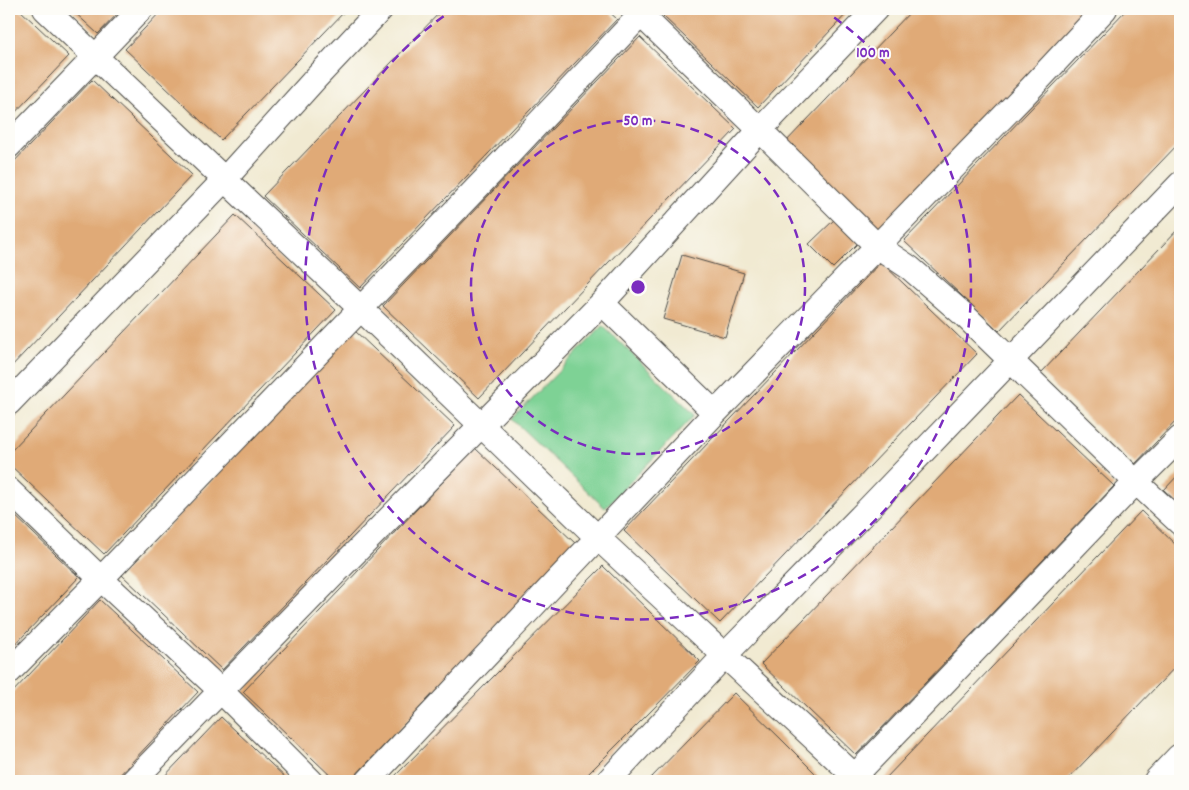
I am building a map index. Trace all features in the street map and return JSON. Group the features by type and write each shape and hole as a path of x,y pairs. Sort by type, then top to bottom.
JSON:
{"street":[{"path":"45,9 360,308 598,538 855,780 1136,482 1180,438"},
{"path":"9,146 141,9"},
{"path":"9,403 224,180 381,9"},
{"path":"134,781 220,690 602,302 760,130 876,9"},
{"path":"368,781 715,413 1031,88 1105,9"},
{"path":"9,672 101,579 495,168 640,11 877,246 910,268 964,315 1180,523"},
{"path":"608,781 724,656 1180,184"},
{"path":"602,302 715,413"},
{"path":"9,490 220,690 312,781"},
{"path":"1158,781 1180,758"}],"green space":[{"path":"603,326 695,415 605,508 512,419"}],"building":[{"path":"9,9 19,9 69,56 9,119"},
{"path":"71,9 122,9 98,34"},
{"path":"163,9 347,9 221,140 125,49"},
{"path":"443,9 606,9 617,19 360,288 263,196"},
{"path":"670,9 851,9 758,107 663,16"},
{"path":"913,9 1095,9 877,236 783,145"},
{"path":"1127,9 1180,9 1180,142 999,331 904,241"},
{"path":"640,37 736,129 479,398 383,306"},
{"path":"92,80 192,175 9,369 9,167"},
{"path":"235,215 336,310 104,554 9,464 9,453"},
{"path":"836,218 860,241 833,268 809,244"},
{"path":"1180,227 1180,417 1135,464 1041,373"},
{"path":"682,255 744,273 725,337 663,319"},
{"path":"881,262 977,354 720,623 624,531"},
{"path":"354,330 455,426 222,670 122,575"},
{"path":"1018,395 1114,486 856,755 761,664"},
{"path":"475,448 576,544 350,781 336,781 243,692"},
{"path":"1180,473 1180,505 1164,490"},
{"path":"9,510 79,577 9,651"},
{"path":"1141,511 1180,549 1180,662 1066,781 885,781 884,780"},
{"path":"603,566 700,661 651,711 581,781 390,781"},
{"path":"100,600 198,692 114,781 9,781 9,696"},
{"path":"734,693 783,741 823,781 648,781"},
{"path":"221,717 270,763 289,781 160,781"}]}
